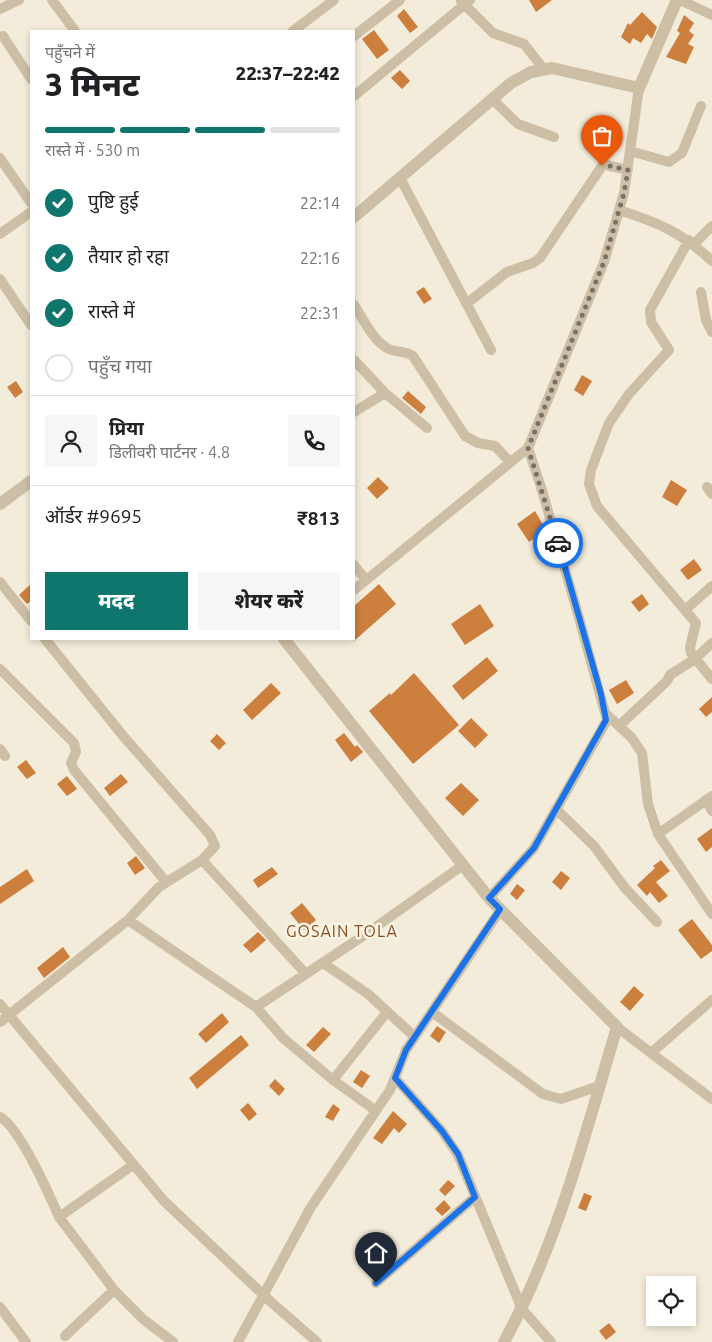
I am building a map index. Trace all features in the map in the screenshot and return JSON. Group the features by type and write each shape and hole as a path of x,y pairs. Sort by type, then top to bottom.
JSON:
{"street":[{"path":"0,9 19,0"},
{"path":"52,0 74,30"},
{"path":"294,30 334,0"},
{"path":"355,35 400,0"},
{"path":"355,589 528,448 604,262 628,170 639,88 678,0 712,16"},
{"path":"355,95 465,2 493,33 524,44 543,68"},
{"path":"3,36 30,78"},
{"path":"355,216 511,83 531,72 543,68 552,68 639,88"},
{"path":"492,99 518,124 554,137"},
{"path":"630,151 669,162 677,159 682,153 700,106"},
{"path":"0,158 30,202"},
{"path":"466,304 507,272 533,263 540,258 602,166 606,165 628,170"},
{"path":"400,178 491,350"},
{"path":"619,210 658,222 691,242 712,261"},
{"path":"0,234 30,213"},
{"path":"712,226 691,242 650,310 651,322 669,350 629,394 609,423 591,470 589,484 597,506 696,623 690,646 695,659 712,679"},
{"path":"0,279 30,322"},
{"path":"701,292 706,320 712,332"},
{"path":"355,306 380,343 389,350 408,352 413,356 465,436 478,443 495,446 510,462"},
{"path":"355,361 385,392 427,428"},
{"path":"355,411 385,392"},
{"path":"489,898 534,848 604,727 606,714 544,496 528,448"},
{"path":"0,504 30,482"},
{"path":"355,566 366,580"},
{"path":"0,582 30,620"},
{"path":"686,609 712,586"},
{"path":"0,1022 128,920 166,882 202,860 215,846 210,835 124,737 46,640"},
{"path":"288,640 489,898 617,1027 712,1099"},
{"path":"620,725 667,681 670,675 695,659 712,643"},
{"path":"0,669 74,744 76,752 71,764 74,770 166,882"},
{"path":"606,714 620,725 642,753 648,804 658,834 712,914"},
{"path":"658,834 709,798 712,811"},
{"path":"556,809 594,846 625,888 657,922"},
{"path":"202,860 306,974"},
{"path":"256,1007 323,963 462,865"},
{"path":"238,1342 262,1294 311,1207 390,1090 406,1050 500,909"},
{"path":"128,920 256,1007 282,1038 333,1080 375,1110"},
{"path":"323,963 368,994 415,1037"},
{"path":"651,1053 712,1000"},
{"path":"0,1004 164,1201 262,1294 317,1342"},
{"path":"333,1080 387,1012"},
{"path":"432,1012 543,1094 561,1099 599,1086"},
{"path":"504,1342 522,1309 569,1189 617,1027"},
{"path":"395,1078 442,1131 458,1154 522,1309 551,1342"},
{"path":"0,1117 11,1127 47,1190 59,1217 114,1290 143,1318 173,1342"},
{"path":"59,1217 133,1166"},
{"path":"376,1283 475,1197"},
{"path":"65,1336 114,1290"},
{"path":"0,1307 26,1342"}],"building":[{"path":"529,0 552,0 536,12"},
{"path":"404,9 418,27 410,33 397,16"},
{"path":"642,12 657,27 652,39 647,34 641,43 633,38 630,44 621,37 628,23 630,25"},
{"path":"684,15 694,23 689,31 694,35 688,44 694,47 686,64 666,57 680,33 677,31"},
{"path":"374,30 389,50 377,59 362,39"},
{"path":"400,70 410,81 402,89 391,78"},
{"path":"424,287 432,299 424,304 416,292"},
{"path":"582,375 592,381 583,396 574,390"},
{"path":"16,381 23,392 15,398 7,387"},
{"path":"408,391 426,407 421,414 402,398"},
{"path":"378,477 389,488 377,499 367,488"},
{"path":"671,480 687,490 677,506 662,497"},
{"path":"535,511 546,530 529,542 517,524"},
{"path":"694,559 702,570 688,580 680,570"},
{"path":"379,584 396,604 354,641 355,605"},
{"path":"30,585 30,602 27,604 19,595"},
{"path":"642,594 649,604 639,612 631,602"},
{"path":"480,604 494,626 465,645 451,624"},
{"path":"487,657 498,671 463,700 452,686"},
{"path":"414,673 459,725 413,764 369,711 390,693 391,695"},
{"path":"626,680 634,693 617,704 609,690"},
{"path":"271,683 281,693 252,720 243,710"},
{"path":"712,697 712,712 706,717 699,709"},
{"path":"471,718 488,735 475,748 458,731"},
{"path":"344,733 355,747 357,745 363,752 351,762 335,740"},
{"path":"217,734 226,743 219,750 210,741"},
{"path":"26,760 36,773 27,779 17,767"},
{"path":"121,774 128,782 110,796 104,788"},
{"path":"67,776 77,789 67,796 57,784"},
{"path":"461,783 479,800 463,816 445,798"},
{"path":"712,828 712,847 706,852 697,839"},
{"path":"136,856 145,868 135,875 127,863"},
{"path":"661,860 670,871 656,882 668,896 659,903 650,892 647,896 637,885 655,868 653,866"},
{"path":"272,867 278,874 258,888 253,880"},
{"path":"27,869 34,881 0,904 0,887"},
{"path":"561,871 570,878 561,890 552,882"},
{"path":"517,884 525,890 517,900 510,894"},
{"path":"302,903 316,920 304,930 290,913"},
{"path":"692,919 712,945 712,951 701,959 678,930"},
{"path":"258,932 266,940 251,953 243,945"},
{"path":"63,947 70,957 44,978 37,968"},
{"path":"634,986 644,995 630,1011 620,1002"},
{"path":"222,1013 229,1022 206,1043 198,1034"},
{"path":"437,1026 446,1032 439,1043 430,1036"},
{"path":"323,1027 331,1034 314,1052 306,1045"},
{"path":"241,1035 249,1045 197,1089 189,1078"},
{"path":"361,1070 370,1076 362,1088 353,1082"},
{"path":"275,1079 285,1089 279,1096 269,1086"},
{"path":"248,1103 257,1114 249,1121 240,1110"},
{"path":"333,1104 340,1109 333,1121 325,1117"},
{"path":"393,1111 407,1124 399,1133 394,1128 382,1144 373,1138"},
{"path":"448,1180 455,1186 445,1196 439,1190"},
{"path":"584,1193 592,1196 586,1211 578,1208"},
{"path":"444,1200 451,1208 442,1216 435,1209"},
{"path":"609,1323 616,1332 606,1340 599,1331"}],"way so far":[{"path":"558,543 528,448 604,262 624,193 628,170 606,165 602,166"}],"district":[{"name":"GOSAIN TOLA","path":"342,931"}],"route":[{"path":"376,1283 475,1197 458,1154 442,1131 395,1078 406,1050 500,909 489,898 534,848 604,727 606,720 601,694 558,543"}]}
